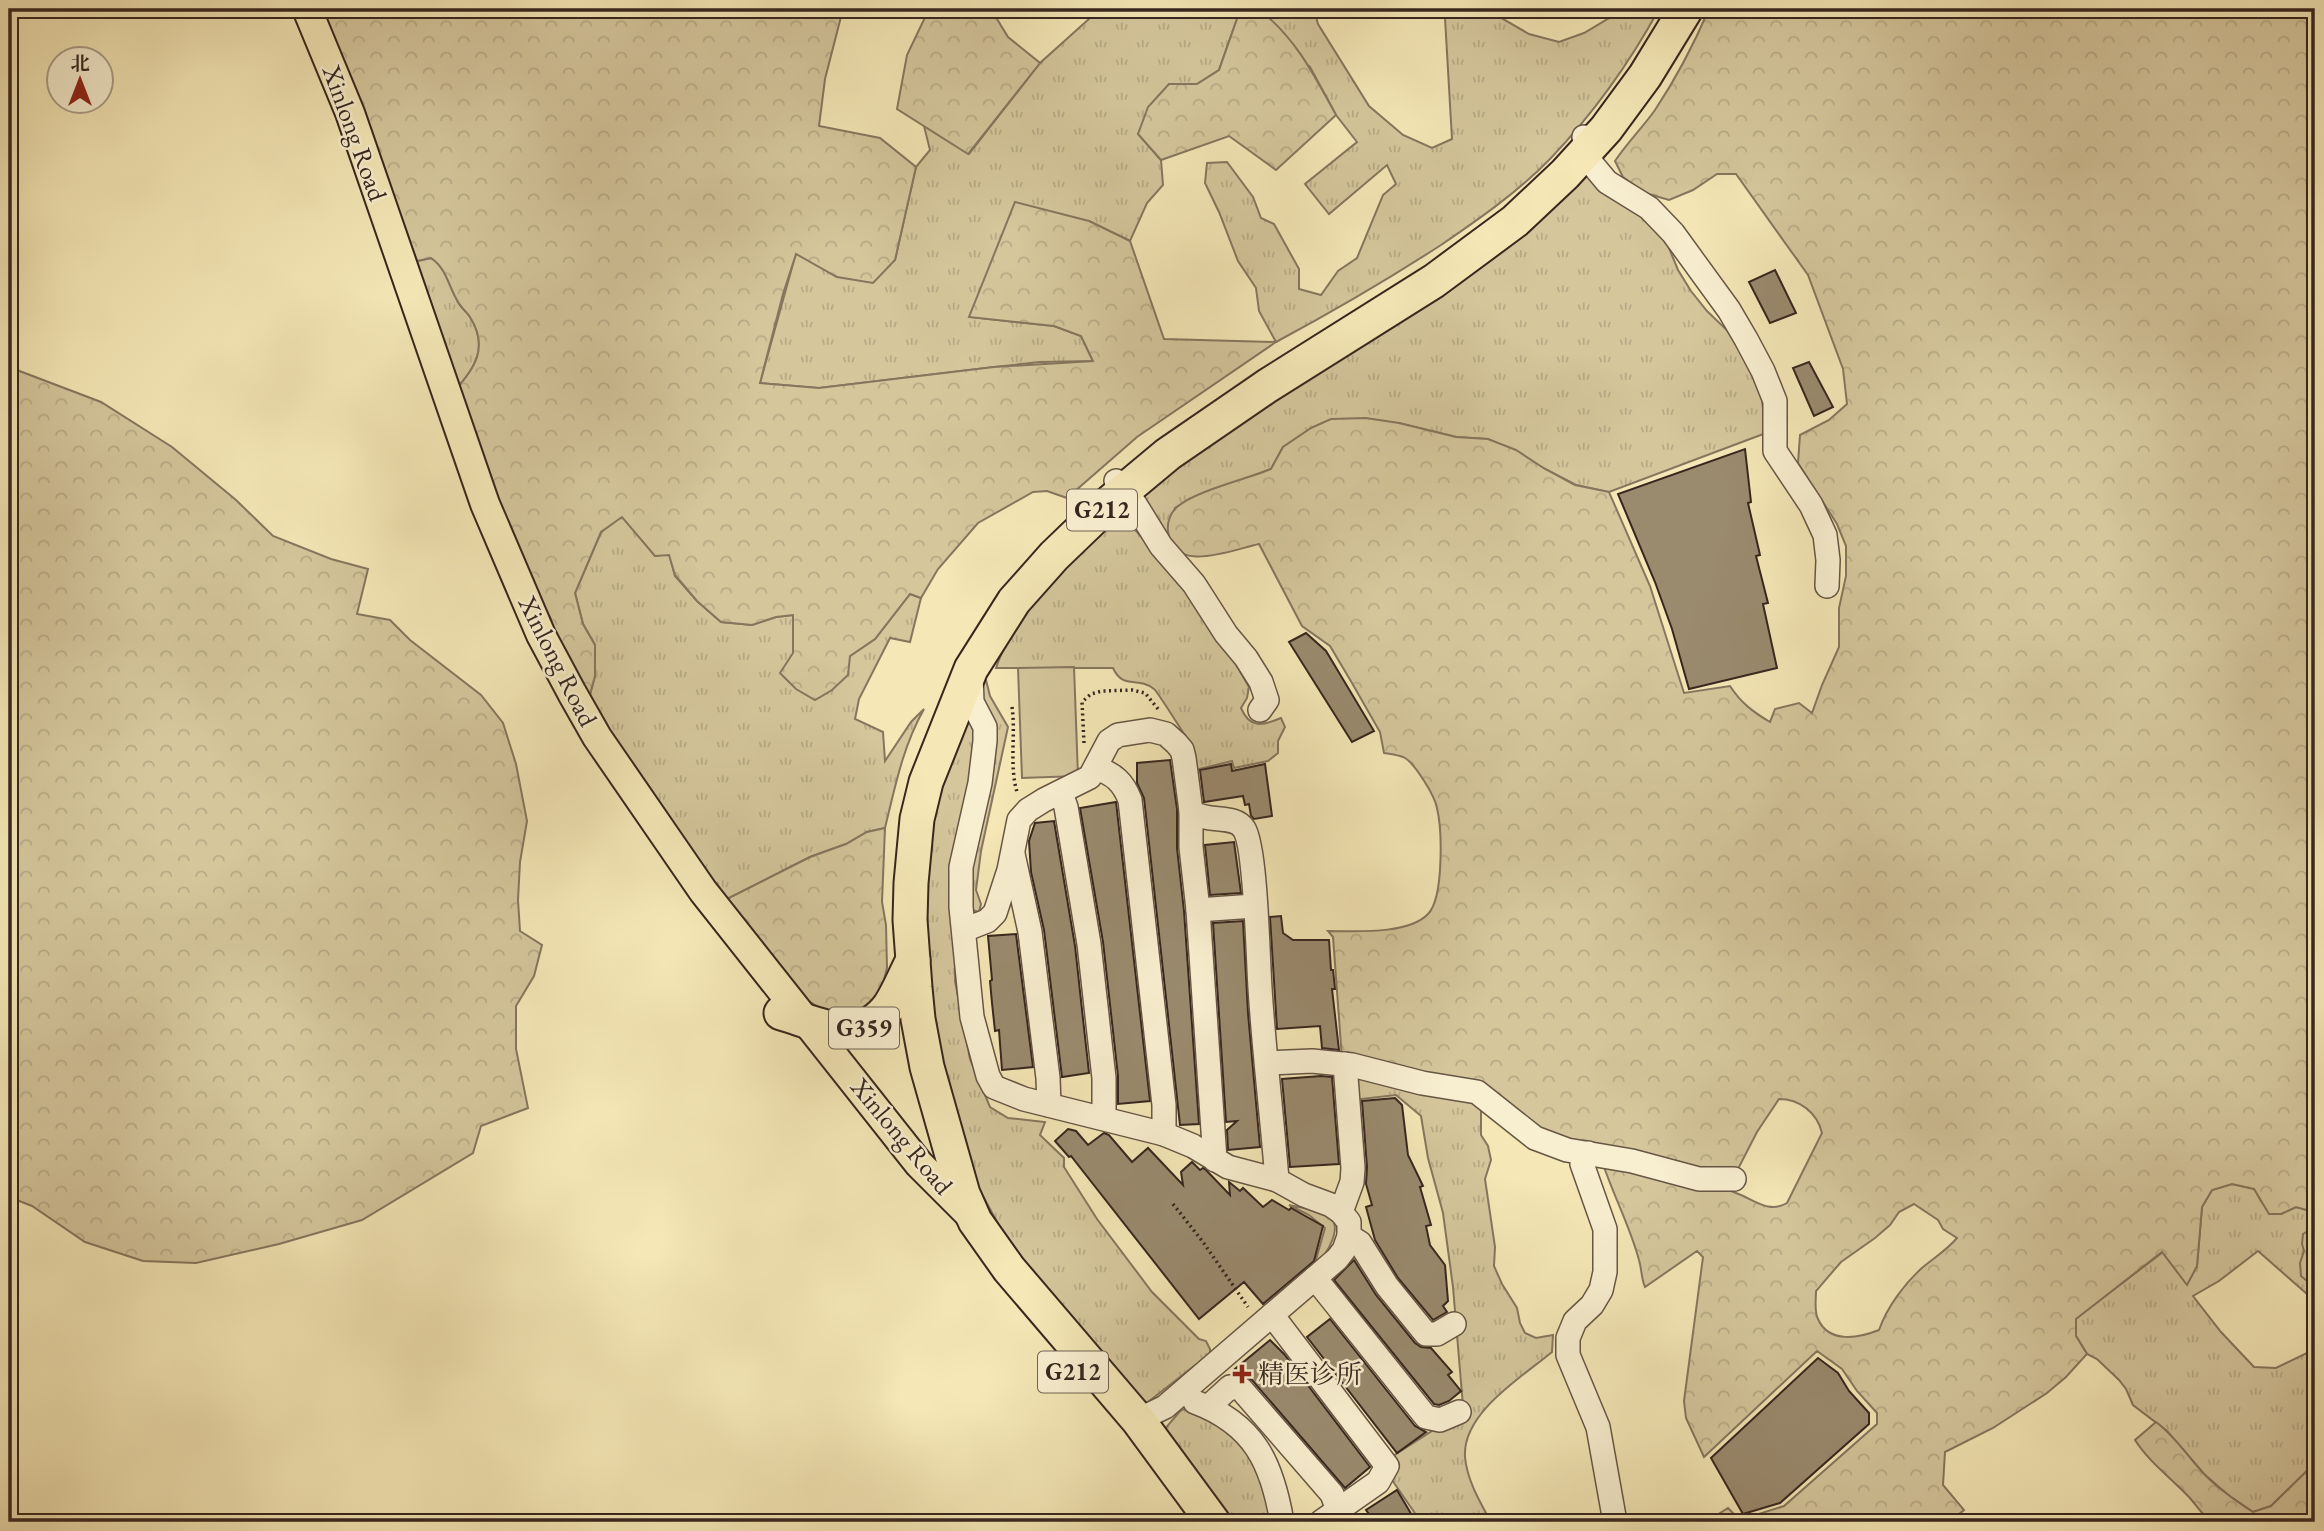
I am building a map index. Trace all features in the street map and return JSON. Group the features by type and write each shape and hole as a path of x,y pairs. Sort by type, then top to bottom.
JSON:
{"highway":[{"name":"G212","path":"1586,143 1639,66 1672,9"},
{"name":"G212","path":"1193,1522 1099,1403 958,1212 920,1096 913,1063 908,969 896,918 896,881 904,815 919,762 947,692 967,666 992,612 1070,522 1120,486 1190,423 1260,375 1397,290 1484,230 1586,143 1645,76 1686,9"},
{"name":"G359","path":"792,1016 849,1031 865,1028 880,1018 891,1003 908,969"},
{"name":"G212","path":"958,1212 1138,1420 1213,1522"}],"main road":[{"name":"Xinlong Road","path":"291,9 338,117 471,508 523,638 618,801 792,1016 958,1212"},
{"name":"Xinlong Road","path":"307,9 350,113 485,504 541,635 597,737 792,1016"}],"street":[{"path":"1586,143 1592,164 1607,182 1649,208 1673,233 1729,310 1763,371 1775,401 1775,452 1811,505 1825,535 1827,586"},
{"path":"1120,486 1148,522 1161,545 1194,584 1261,682 1267,700 1260,710"},
{"path":"967,666 972,702 985,727 985,741 980,783 961,867 960,897 972,1017 988,1076 995,1087 1049,1105 1164,1134 1193,1146 1228,1167 1277,1180 1304,1195 1331,1205 1349,1222 1349,1236 1344,1250 1315,1278 1261,1313 1165,1407 1138,1420"},
{"path":"964,930 987,921 995,913 1019,820 1028,810 1090,777 1109,741 1118,735 1150,730 1166,734 1182,750 1191,811 1191,847 1198,910 1215,1160"},
{"path":"1096,768 1115,776 1126,789 1130,800 1164,1105 1164,1134"},
{"path":"1061,793 1066,807 1089,944 1106,1097 1104,1118"},
{"path":"1191,811 1207,820 1232,821 1240,824 1246,831 1277,1180"},
{"path":"1012,851 1030,932 1049,1105"},
{"path":"1198,910 1254,906"},
{"path":"1267,1063 1312,1061 1362,1066 1422,1083 1477,1092 1535,1138 1567,1150 1632,1161 1699,1179 1734,1178"},
{"path":"1341,1212 1352,1182 1353,1168 1345,1064"},
{"path":"1588,1153 1582,1164 1605,1229 1605,1272 1601,1290 1592,1305 1575,1321 1568,1338 1568,1355 1598,1427 1615,1522"},
{"path":"1349,1236 1360,1243 1387,1286 1426,1334 1437,1334 1454,1324"},
{"path":"1315,1278 1426,1417 1440,1420 1459,1412"},
{"path":"1261,1313 1387,1466 1378,1482 1330,1516"},
{"path":"1208,1407 1230,1387 1241,1389 1332,1494 1330,1516"},
{"path":"1181,1392 1195,1402 1233,1420 1253,1443 1272,1477 1282,1522"}],"path":[{"path":"1012,707 1012,772 1016,790 1028,810"},
{"path":"1173,1204 1261,1313"}],"green space":[{"path":"322,9 843,9 825,79 819,126 880,138 916,167 895,260 873,283 837,277 796,254 760,383 819,388 994,367 1093,361 1081,336 1054,326 969,317 1015,202 1089,221 1130,241 1164,339 1276,342 1137,437 1067,498 1047,491 1033,492 978,523 938,569 921,598 910,594 875,639 850,656 848,675 832,690 815,700 796,689 780,673 793,653 793,615 752,625 721,622 697,601 675,575 669,555 655,556 622,517 601,532 575,593 583,624 595,645 595,676 589,698 560,645 550,617 538,600 454,391 477,357 479,348 476,328 458,302 440,267 431,258 417,261"},
{"path":"929,9 982,9 997,19 1008,37 1040,63 968,154 897,109 907,55"},
{"path":"1100,9 1314,9 1318,24 1369,106 1403,135 1432,148 1452,139 1445,18 1468,9 1496,15 1529,34 1559,42 1584,33 1620,9 1659,9 1623,69 1595,106 1566,142 1525,183 1441,245 1276,342 1259,311 1256,288 1238,261 1205,183 1207,163 1227,162 1253,197 1261,218 1274,224 1299,269 1299,289 1321,295 1338,271 1357,258 1383,195 1396,184 1387,165 1329,214 1305,184 1357,142 1336,115 1310,67 1238,16 1219,70 1197,84 1169,84 1138,134 1161,160 1163,185 1147,203 1130,241 1089,221 970,317 1054,326 1081,336 1093,361 1040,362 819,388 760,383 796,253 837,277 895,260 916,167 930,150 924,126 969,154 1040,63"},
{"path":"1709,9 2315,9 2315,1303 2307,1294 2312,1285 2301,1276 2303,1234 2311,1229 2313,1220 2307,1210 2296,1207 2281,1214 2269,1214 2254,1189 2232,1184 2212,1190 2202,1207 2197,1266 2187,1285 2162,1252 2076,1319 2076,1336 2087,1354 2066,1377 2047,1393 1993,1428 1945,1452 1943,1485 1964,1510 1949,1522 1706,1522 1728,1508 1740,1520 1784,1506 1877,1424 1877,1413 1842,1369 1817,1351 1704,1457 1686,1418 1684,1401 1703,1257 1697,1251 1645,1287 1635,1247 1602,1161 1691,1179 1775,1207 1787,1203 1822,1133 1820,1126 1800,1104 1779,1099 1757,1132 1738,1169 1719,1175 1559,1140 1514,1116 1342,1059 1333,937 1328,931 1394,929 1408,926 1428,914 1437,894 1440,863 1439,818 1433,796 1409,761 1384,753 1380,732 1330,646 1302,626 1259,544 1219,554 1192,556 1180,552 1172,544 1168,531 1172,512 1185,501 1271,469 1283,447 1311,428 1331,419 1366,418 1456,437 1488,439 1516,450 1575,485 1609,492 1650,586 1684,693 1730,686 1748,707 1770,722 1775,709 1799,703 1812,713 1839,647 1839,608 1846,576 1846,546 1837,524 1798,463 1800,435 1829,420 1847,404 1843,369 1808,275 1736,174 1717,174 1693,190 1669,200 1645,193 1623,177 1615,161 1663,98","holes":["1914,1204 1938,1220 1943,1229 1957,1238 1910,1280 1892,1304 1879,1330 1845,1337 1837,1336 1823,1327 1816,1313 1816,1291 1841,1262 1875,1238 1890,1225 1899,1212"]},
{"path":"1261,11 1295,46 1336,115 1276,170 1229,136 1161,160 1138,134 1148,107 1169,84 1197,84 1219,70 1238,16"},
{"path":"1586,175 1645,215 1667,243 1678,270 1691,291 1733,336 1761,392 1766,433 1609,492 1576,485 1488,439 1456,437 1399,423 1283,447 1271,469 1193,498 1175,508 1169,540 1141,493"},
{"path":"431,258 443,271 458,302 476,328 478,338 479,348 473,366 454,391 417,261"},
{"path":"9,367 101,402 172,447 236,500 273,536 331,559 368,569 357,614 390,620 410,640 481,695 503,723 516,764 527,821 520,862 520,931 542,945 534,976 516,1006 516,1049 528,1108 481,1126 473,1153 362,1220 279,1244 196,1263 143,1261 85,1242 32,1206 9,1197"},
{"path":"1116,515 1139,534 1187,590 1221,638 1249,687 1241,708 1248,720 1262,724 1281,718 1285,727 1278,741 1278,753 1268,761 1234,768 1232,761 1191,771 1190,744 1154,689 1142,683 1121,679 1113,668 996,668 1005,646 1031,605"},
{"path":"622,516 655,556 669,554 675,576 697,601 721,622 752,625 793,615 793,653 850,656 875,639 910,594 921,598 910,642 890,638 859,699 855,719 883,732 885,761 911,722 924,709 905,752 885,828 867,832 846,844 810,857 727,899 629,764 589,698 595,676 595,645 583,624 575,593 601,532"},
{"path":"1074,667 1078,776 1022,778 1018,668"},
{"path":"986,680 990,696 1008,727 981,851 976,890 981,904 979,912 972,910 965,883 983,703 981,689"},
{"path":"964,720 971,720 976,724 956,937 955,981 970,1059 990,1107 1008,1118 1045,1122 1040,1135 1064,1158 1064,1167 1097,1219 1152,1292 1199,1339 1206,1341 1210,1358 1194,1366 1148,1402 1140,1403 1053,1304 1002,1231 977,1185 921,985 928,832 959,724"},
{"path":"885,828 882,902 886,925 887,968 882,988 872,1006 860,1014 829,1014 801,996 727,899 810,857 846,844 867,832"},
{"path":"1352,1072 1472,1099 1481,1109 1481,1135 1488,1146 1491,1160 1485,1179 1495,1247 1494,1266 1517,1308 1525,1333 1536,1338 1553,1335 1552,1352 1496,1397 1473,1426 1467,1441 1465,1457 1468,1474 1491,1522 1421,1522 1392,1480 1390,1458 1432,1431 1464,1418 1453,1287 1443,1213 1428,1158 1421,1116 1396,1095 1353,1100"},
{"path":"2232,1184 2255,1189 2261,1201 2281,1214 2296,1207 2307,1210 2313,1220 2304,1251 2313,1285 2307,1294 2258,1251 2219,1281 2193,1296 2221,1332 2254,1367 2276,1368 2315,1349 2315,1463 2271,1506 2253,1512 2204,1474 2167,1431 2133,1405 2119,1380 2097,1359 2087,1354 2076,1336 2075,1319 2163,1252 2187,1284 2197,1266 2202,1207 2212,1190"},
{"path":"1289,1205 1323,1212 1331,1217 1334,1224 1335,1232 1328,1249 1313,1270 1325,1228 1309,1215"},
{"path":"1189,1408 1201,1411 1249,1449 1276,1522 1223,1522 1163,1431 1181,1410"},
{"path":"2156,1422 2210,1480 2253,1512 2271,1506 2315,1463 2315,1522 2212,1522 2153,1463 2135,1440"}],"building":[{"path":"1775,270 1796,313 1770,323 1749,282"},
{"path":"1809,362 1833,407 1814,416 1793,368"},
{"path":"1745,449 1751,502 1748,503 1760,555 1756,556 1768,603 1763,604 1777,668 1689,689 1655,582 1618,494"},
{"path":"1306,633 1326,651 1374,731 1352,742 1289,642"},
{"path":"1170,760 1177,809 1177,848 1199,1124 1180,1125 1144,798 1137,783 1137,763"},
{"path":"1231,764 1232,771 1265,764 1272,816 1254,819 1243,796 1204,802 1200,770"},
{"path":"1116,802 1150,1101 1118,1104 1118,1076 1103,942 1080,808"},
{"path":"1054,821 1075,946 1089,1073 1062,1077 1044,930 1031,872 1029,841 1035,823"},
{"path":"1234,842 1241,893 1210,895 1205,845"},
{"path":"1281,916 1283,933 1293,940 1329,940 1339,1050 1322,1048 1320,1026 1277,1029 1270,917"},
{"path":"1243,921 1260,1147 1228,1150 1227,1130 1237,1121 1226,1122 1213,923"},
{"path":"1016,934 1033,1067 1002,1070 999,1030 995,1031 992,1003 988,936"},
{"path":"1332,1077 1339,1164 1290,1167 1282,1079"},
{"path":"1395,1098 1402,1105 1408,1155 1423,1186 1420,1187 1431,1225 1426,1226 1430,1245 1445,1265 1448,1301 1443,1306 1447,1312 1433,1320 1398,1278 1375,1240 1366,1207 1372,1205 1366,1184 1362,1101"},
{"path":"1068,1129 1076,1131 1088,1145 1104,1133 1109,1135 1132,1162 1148,1148 1183,1185 1181,1172 1192,1162 1200,1170 1206,1170 1230,1195 1229,1182 1240,1191 1243,1188 1263,1207 1272,1200 1289,1210 1291,1208 1323,1226 1314,1261 1263,1304 1244,1282 1199,1319 1071,1156 1055,1141"},
{"path":"1354,1260 1376,1295 1415,1343 1431,1348 1452,1372 1448,1375 1461,1391 1449,1401 1434,1404 1334,1280"},
{"path":"1330,1319 1415,1426 1426,1432 1397,1453 1307,1337"},
{"path":"1270,1340 1284,1354 1370,1467 1345,1488 1252,1380 1235,1369"},
{"path":"1818,1358 1838,1373 1849,1391 1869,1413 1869,1424 1780,1503 1743,1514 1711,1458"},
{"path":"1397,1490 1416,1522 1375,1522 1366,1510"}],"place":[{"name":"精医诊所","path":"1242,1374"}]}
